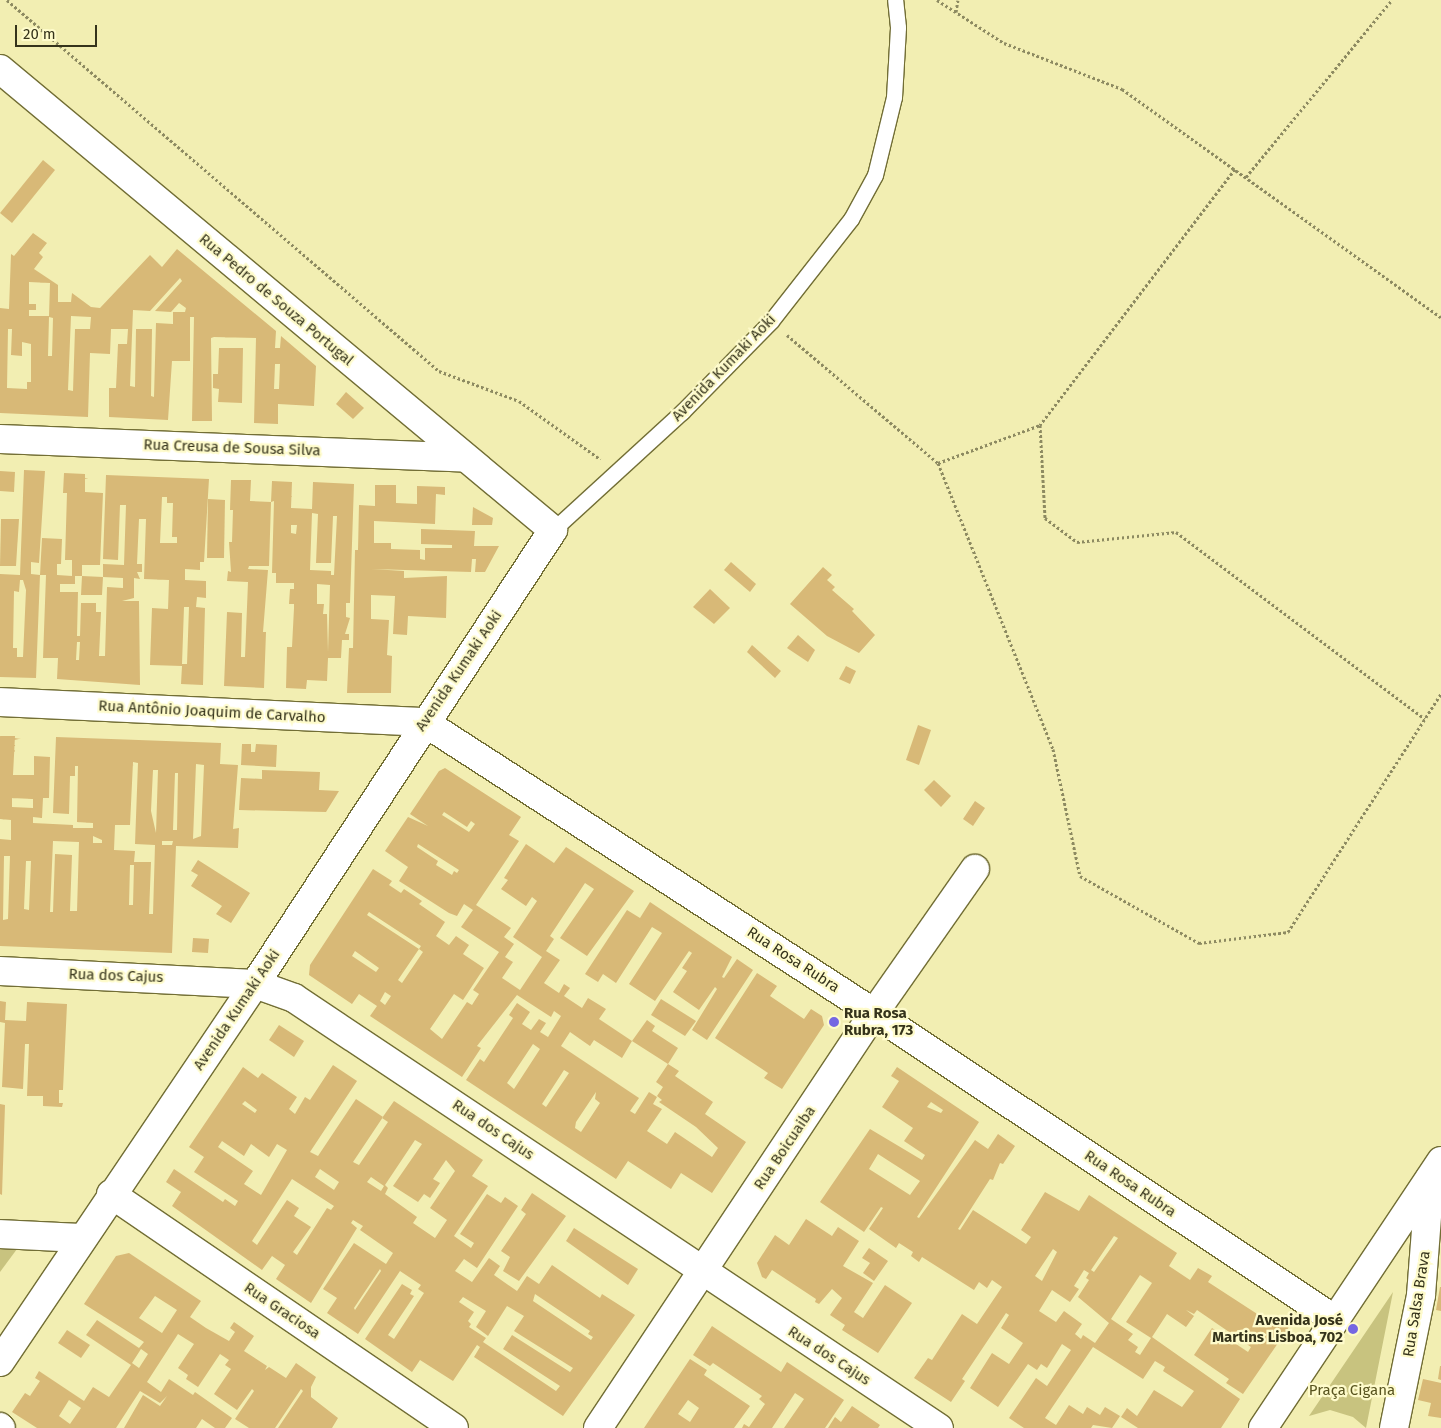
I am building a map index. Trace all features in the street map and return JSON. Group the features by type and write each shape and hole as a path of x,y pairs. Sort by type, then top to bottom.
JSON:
{"street":[{"name":"Rua Pedro de Souza Portugal","path":"0,69 463,458 553,530"},
{"name":"Rua Creusa de Sousa Silva","path":"0,439 463,458"},
{"name":"Avenida Kumaki Aoki","path":"0,1362 111,1194 255,984 424,722 553,530"},
{"name":"Rua Antônio Joaquim de Carvalho","path":"0,702 424,722"},
{"name":"Rua Rosa Rubra","path":"424,722 874,1014 1334,1319"},
{"name":"Rua Boicuaiba","path":"598,1428 874,1014 975,869"},
{"name":"Rua dos Cajus","path":"0,971 255,984 271,988 320,1013 702,1272 939,1428"},
{"path":"1263,1428 1435,1170"},
{"name":"Rua Salsa Brava","path":"1394,1428 1421,1295 1435,1170"},
{"name":"Rua Graciosa","path":"111,1194 454,1428"},
{"path":"0,1234 82,1238"}],"lane":[{"name":"Avenida Kumaki Aoki","path":"553,530 682,412 771,321 851,219 875,175 894,97 898,27 895,0"}],"path":[{"path":"7,0 439,371 519,401 617,471"},
{"path":"936,0 1004,43 1122,89 1441,317"},
{"path":"956,12 958,0"},
{"path":"1246,177 1392,0"},
{"path":"938,463 1040,425 1235,169"},
{"path":"771,321 938,463 1053,749 1080,876 1199,943 1288,932 1441,694"},
{"path":"1040,425 1045,518 1077,542 1176,532 1425,719"}],"green space":[{"path":"0,1249 17,1249 0,1272"},
{"name":"Praça Cigana","path":"1393,1292 1366,1428 1353,1417 1330,1410 1309,1416"}],"building":[{"path":"43,160 55,170 12,223 0,213"},
{"path":"33,233 47,243 39,253 43,257 34,269 58,285 58,302 71,302 72,293 91,307 100,308 150,255 162,267 177,249 276,331 275,348 280,348 281,336 316,366 314,406 278,404 278,424 254,423 256,338 214,337 211,338 212,421 192,421 194,317 190,317 190,361 172,361 168,420 109,417 109,388 116,388 118,344 127,344 128,329 111,329 110,354 90,353 88,417 0,413 0,308 9,309 11,254 14,256","holes":["180,278 182,281 155,311 171,312 179,303 186,308 185,312 173,312 173,324 156,323 154,397 151,396 152,329 136,329 135,387 130,386 133,310 150,311","29,282 50,283 49,316 29,316 29,310 36,310 36,304 29,304","71,316 91,317 90,329 75,329 73,391 68,390","49,317 53,318 52,356 48,356","8,329 12,329 11,355 22,356 22,342 31,344 31,382 27,382 27,389 7,388","275,364 280,364 279,389 274,389"]},
{"path":"219,348 243,348 242,403 218,402 219,389 213,388 213,374 218,374"},
{"path":"346,392 364,408 353,419 336,404"},
{"path":"24,470 45,471 39,563 31,562 31,574 40,575 36,678 0,677 0,574 20,575","holes":["20,580 23,580 26,590 23,657 17,657 17,648 13,648 14,591 19,592"]},
{"path":"0,471 15,472 14,492 0,491"},
{"path":"64,473 85,474 85,492 103,493 100,565 82,565 82,576 75,576 75,584 60,584 60,592 78,592 77,636 80,636 81,603 96,603 96,612 101,612 99,656 105,656 107,587 123,588 123,578 103,577 103,564 124,565 126,505 120,505 118,560 103,559 106,475 209,479 204,562 200,562 200,570 185,569 185,580 206,581 206,598 197,597 196,607 205,608 203,685 181,684 182,666 150,665 152,608 168,609 169,580 144,579 146,519 139,519 137,564 142,564 142,572 137,572 140,579 134,578 134,598 122,601 139,601 140,685 57,679 58,658 43,658 46,575 40,575 42,538 62,539 61,564 57,564 57,575 72,576 72,560 65,560 67,493 63,493","holes":["162,497 167,497 167,503 173,503 172,537 177,537 177,543 160,543","184,607 189,607 187,664 182,664","77,642 80,642 79,660 76,660"]},
{"path":"231,480 251,480 250,501 271,502 269,566 249,566 248,569 268,570 263,632 266,632 264,688 224,686 227,612 242,613 241,657 245,657 248,582 227,581 228,571 231,572 229,542 232,542 233,510 230,510"},
{"path":"272,481 292,482 291,508 312,509 313,482 354,484 350,603 346,603 346,617 350,618 345,634 349,634 349,640 342,640 341,658 328,658 327,681 307,680 306,689 286,688 287,647 292,647 294,608 294,604 289,604 290,589 294,589 294,583 276,583 276,573 272,573 274,501 271,502","holes":["312,513 318,514 316,563 331,563 333,516 337,516 334,575 331,575 331,571 310,570","291,525 297,525 296,534 291,533","317,584 330,585 328,652 327,614 323,614 324,604 317,604"]},
{"path":"375,485 396,485 396,503 417,504 417,486 445,487 445,495 436,494 435,524 374,521 374,543 391,543 391,549 420,550 420,559 425,560 425,548 452,548 452,545 421,544 421,529 475,531 474,546 499,546 485,572 475,572 476,559 472,559 471,572 372,569 404,571 404,578 447,576 446,618 408,616 407,635 393,634 395,596 371,595 371,619 389,620 387,655 392,656 391,693 347,693 349,648 353,648 355,550 358,550 359,505 375,506"},
{"path":"208,499 225,500 224,558 207,558"},
{"path":"473,507 493,518 492,525 472,525"},
{"path":"1,519 19,519 16,566 0,566"},
{"path":"731,562 756,584 750,592 724,570"},
{"path":"823,567 832,575 827,580 835,587 832,590 854,609 852,611 875,635 859,653 827,636 790,604"},
{"path":"82,576 103,577 102,595 81,595"},
{"path":"710,589 730,608 714,624 693,607"},
{"path":"798,635 815,650 808,662 787,648"},
{"path":"752,645 781,671 775,678 747,652"},
{"path":"846,666 856,671 850,684 839,679"},
{"path":"918,725 931,730 919,765 906,760"},
{"path":"0,736 15,736 13,775 34,775 34,756 50,757 49,798 43,798 42,818 33,817 33,823 73,825 73,828 93,828 93,823 77,822 78,766 75,766 75,776 70,776 69,814 53,813 56,737 221,743 220,764 238,765 233,829 239,828 238,848 176,846 172,953 0,946 0,839 11,840 11,820 0,819","holes":["133,762 138,763 135,844 155,845 153,914 149,914 151,862 134,862 135,851 114,850 115,825 130,825","196,764 204,765 201,836 193,839","153,770 158,770 156,833 151,811","175,773 178,773 177,830 173,830","12,798 33,799 33,808 12,807","93,836 102,840 102,843 93,843","53,841 79,842 77,911 70,911 72,855 55,854 53,912 50,912","162,841 173,841 172,845 162,845","4,856 10,856 8,919 3,920","26,861 31,861 29,910 24,909","130,865 134,865 133,905 129,905"]},
{"path":"242,744 251,744 251,752 255,752 256,744 277,745 276,767 241,765"},
{"path":"445,768 521,817 509,835 519,841 476,905 511,928 504,937 514,944 505,957 513,962 502,978 520,990 542,957 513,937 537,901 532,897 526,906 501,889 508,880 504,878 526,844 554,863 566,847 634,891 587,956 560,938 594,889 585,883 550,936 554,939 546,951 560,960 544,983 559,993 564,984 570,988 564,996 582,1008 588,998 606,1009 599,1019 632,1041 622,1058 594,1040 590,1046 570,1032 561,1046 639,1098 630,1111 635,1114 649,1092 657,1097 653,1104 662,1109 647,1131 667,1144 675,1132 712,1157 718,1148 696,1127 659,1102 662,1100 657,1096 663,1087 656,1082 668,1064 679,1071 675,1076 713,1102 705,1114 746,1142 712,1193 681,1173 671,1189 628,1161 616,1179 466,1080 480,1059 484,1062 513,1018 509,1015 517,1003 530,1012 522,1024 531,1030 539,1019 546,1023 540,1032 548,1037 561,1016 554,1011 551,1017 517,995 477,1046 481,1048 462,1077 370,1016 377,1006 359,994 352,1004 309,975 310,965 373,869 392,881 389,885 401,893 404,889 422,901 419,904 445,922 436,936 449,945 456,936 469,945 463,954 484,968 463,1000 454,994 430,1029 442,1039 467,1002 472,1005 479,994 473,990 499,952 461,927 473,910 464,904 457,916 449,913 399,881 408,867 385,851 408,817 428,826 410,814 439,771","holes":["444,812 467,827 471,821 475,824 469,832 442,815","418,844 459,870 457,873 454,871 452,875 436,865 438,861 417,847","369,912 421,946 419,949 367,915","419,949 423,952 402,983 398,980","355,951 379,968 376,972 352,956","385,992 391,996 385,1005 380,1001","533,1044 540,1049 514,1089 507,1083","564,1070 569,1073 546,1107 542,1104","596,1092 595,1099 600,1103 581,1132 575,1128 576,1122"]},
{"path":"262,770 320,772 319,790 339,791 326,812 239,810 241,778 262,779"},
{"path":"934,780 951,796 941,807 924,790"},
{"path":"975,801 985,808 973,826 963,819"},
{"path":"198,860 250,893 231,923 216,914 222,906 191,886 198,875 191,871"},
{"path":"650,902 732,957 722,977 724,978 737,959 753,970 707,1040 692,1030 717,989 715,987 699,1010 673,992 687,971 682,968 692,953 689,951 655,1001 629,984 662,933 652,927 616,983 603,974 598,982 585,974 627,910 640,918"},
{"path":"193,938 209,939 208,953 192,952"},
{"path":"757,973 777,986 770,996 804,1019 811,1009 822,1016 824,1025 782,1089 764,1078 768,1073 715,1038"},
{"path":"661,999 696,1021 685,1036 651,1015"},
{"path":"0,1001 6,1002 5,1020 26,1021 27,1002 67,1004 63,1090 59,1090 59,1103 63,1103 62,1107 43,1106 43,1096 27,1096 29,1044 25,1044 23,1089 2,1087 5,1023 0,1022"},
{"path":"647,1020 655,1026 652,1031 678,1048 668,1064 632,1041"},
{"path":"279,1025 304,1041 294,1057 269,1040"},
{"path":"333,1065 357,1081 310,1152 318,1156 356,1099 383,1117 394,1101 483,1160 472,1176 488,1186 454,1236 471,1248 474,1243 460,1234 487,1194 501,1203 505,1197 518,1206 477,1268 464,1259 455,1271 472,1282 489,1258 500,1266 494,1275 517,1291 527,1276 539,1284 552,1265 600,1298 602,1294 635,1315 563,1416 474,1357 480,1347 477,1345 453,1381 420,1360 412,1372 365,1339 402,1284 412,1290 410,1294 414,1296 388,1335 394,1339 424,1293 418,1289 421,1285 400,1271 358,1334 327,1313 337,1298 323,1289 354,1243 386,1264 393,1253 360,1230 363,1226 353,1220 351,1223 357,1228 311,1303 276,1279 285,1265 272,1256 262,1270 172,1206 181,1192 166,1182 174,1169 223,1202 225,1199 235,1206 238,1201 194,1172 204,1157 189,1147 243,1067 258,1078 262,1073 297,1097 289,1109 295,1114 305,1097 310,1100","holes":["245,1101 257,1110 255,1113 242,1104","382,1118 388,1122 359,1165 353,1162","415,1140 422,1144 393,1186 418,1202 424,1194 430,1198 440,1183 433,1179 446,1160 455,1171 430,1208 447,1220 435,1238 413,1223 417,1217 385,1194 388,1188 385,1185","222,1141 244,1156 251,1144 269,1157 277,1144 287,1150 261,1195 244,1184 253,1171 218,1147","320,1169 339,1182 334,1190 315,1177","371,1177 384,1186 381,1191 367,1182","292,1179 334,1206 331,1210 327,1208 297,1255 293,1252 311,1227 294,1216 299,1208 287,1200 257,1245 252,1241","380,1269 381,1271 355,1310 354,1308","535,1294 590,1331 588,1334 593,1337 591,1340 533,1301","463,1297 486,1311 476,1327 488,1336 507,1306 524,1316 514,1331 573,1368 570,1372 512,1335 503,1349 560,1386 556,1391 483,1342 486,1338 469,1327 471,1324 468,1321 474,1312 459,1302"]},
{"path":"897,1067 979,1122 917,1217 919,1218 975,1140 988,1149 998,1134 1015,1146 1003,1164 1000,1163 993,1180 990,1179 958,1229 960,1230 973,1210 1026,1244 1031,1237 1021,1230 1045,1192 1079,1211 1089,1195 1177,1253 1169,1266 1190,1280 1198,1268 1212,1276 1208,1282 1268,1321 1272,1316 1289,1327 1243,1394 1226,1383 1229,1379 1194,1355 1212,1328 1248,1352 1251,1347 1197,1310 1194,1314 1186,1310 1194,1316 1186,1327 1167,1314 1152,1337 1240,1399 1221,1428 1138,1428 1121,1417 1127,1408 1137,1416 1154,1390 1182,1407 1194,1391 1163,1371 1165,1367 1155,1361 1143,1379 1093,1347 1045,1418 1056,1425 1069,1405 1083,1414 1087,1407 1100,1415 1105,1407 1120,1416 1112,1428 1093,1425 1091,1428 1024,1428 1009,1418 1036,1378 1047,1386 1071,1350 1062,1344 1047,1368 1041,1364 1037,1370 1028,1364 998,1407 970,1388 992,1353 1009,1364 1023,1343 1001,1328 1009,1315 1006,1313 962,1379 965,1381 951,1402 914,1378 928,1358 932,1360 962,1314 977,1324 1002,1287 992,1280 987,1288 979,1282 974,1290 922,1257 919,1262 911,1256 913,1252 899,1243 896,1248 869,1229 883,1208 881,1207 864,1232 820,1202 870,1129 922,1160 925,1155 904,1141 913,1128 882,1107 899,1081 891,1076","holes":["931,1102 943,1110 941,1113 927,1107","878,1154 920,1181 910,1195 869,1169","1114,1236 1118,1238 1094,1272 1091,1270","1053,1249 1057,1252 1042,1281 1035,1276","1084,1270 1089,1273 1086,1278 1089,1280 1078,1297 1109,1323 1095,1343 1083,1335 1081,1339 1075,1334 1082,1324 1064,1311 1056,1322 1039,1311 1052,1290 1070,1302 1079,1289 1074,1286","1140,1275 1152,1283 1126,1322 1151,1338 1140,1355 1135,1352 1138,1347 1128,1340 1133,1334 1111,1319"]},
{"path":"0,1104 5,1105 2,1195 0,1194"},
{"path":"532,1193 566,1216 519,1281 503,1271 510,1257 501,1251 526,1214 521,1210"},
{"path":"806,1219 832,1236 838,1227 859,1241 843,1266 873,1283 854,1312 863,1318 885,1285 912,1303 878,1353 842,1330 845,1325 830,1315 842,1298 832,1289 819,1304 815,1302 816,1299 772,1270 766,1279 762,1277 757,1263 775,1235 789,1245"},
{"path":"574,1228 638,1269 628,1285 566,1241"},
{"path":"869,1248 888,1261 874,1281 863,1273 870,1263 862,1258"},
{"path":"129,1253 201,1301 190,1317 206,1328 229,1341 235,1332 230,1328 234,1322 254,1336 244,1351 267,1366 265,1370 269,1367 286,1378 296,1363 316,1377 311,1387 311,1397 338,1418 332,1428 278,1428 303,1391 301,1389 275,1428 249,1428 235,1419 254,1391 252,1389 237,1410 214,1394 231,1369 225,1365 229,1360 220,1354 198,1387 186,1379 188,1375 178,1368 194,1344 178,1334 147,1382 161,1392 169,1379 193,1395 195,1392 232,1418 225,1428 215,1428 202,1419 196,1428 124,1428 143,1395 160,1406 167,1396 160,1403 140,1391 116,1428 37,1428 12,1412 25,1393 30,1396 40,1381 35,1378 39,1371 84,1401 93,1387 109,1397 131,1365 86,1335 97,1320 139,1348 144,1342 84,1304 116,1256","holes":["155,1296 177,1310 162,1333 139,1318","141,1349 148,1354 139,1368 132,1363","69,1400 81,1408 70,1424 59,1416"]},
{"path":"1441,1287 1441,1311 1436,1310"},
{"path":"712,1326 781,1372 787,1362 844,1400 825,1428 784,1428 804,1399 795,1393 772,1428 742,1428 744,1424 749,1427 765,1404 759,1399 762,1396 713,1363 710,1366 693,1355"},
{"path":"67,1330 90,1345 81,1358 58,1343"},
{"path":"690,1359 707,1370 704,1375 750,1406 734,1428 644,1428","holes":["688,1400 699,1408 690,1422 678,1414"]},
{"path":"1441,1366 1441,1380 1438,1379"},
{"path":"1423,1379 1441,1383 1441,1418 1428,1416 1431,1403 1418,1400"},
{"path":"852,1406 880,1425 878,1428 828,1428 835,1417 841,1422"}],"place":[{"name":"Rua Rosa Rubra, 173","path":"834,1022"},
{"name":"Avenida José Martins Lisboa, 702","path":"1353,1329"}]}
